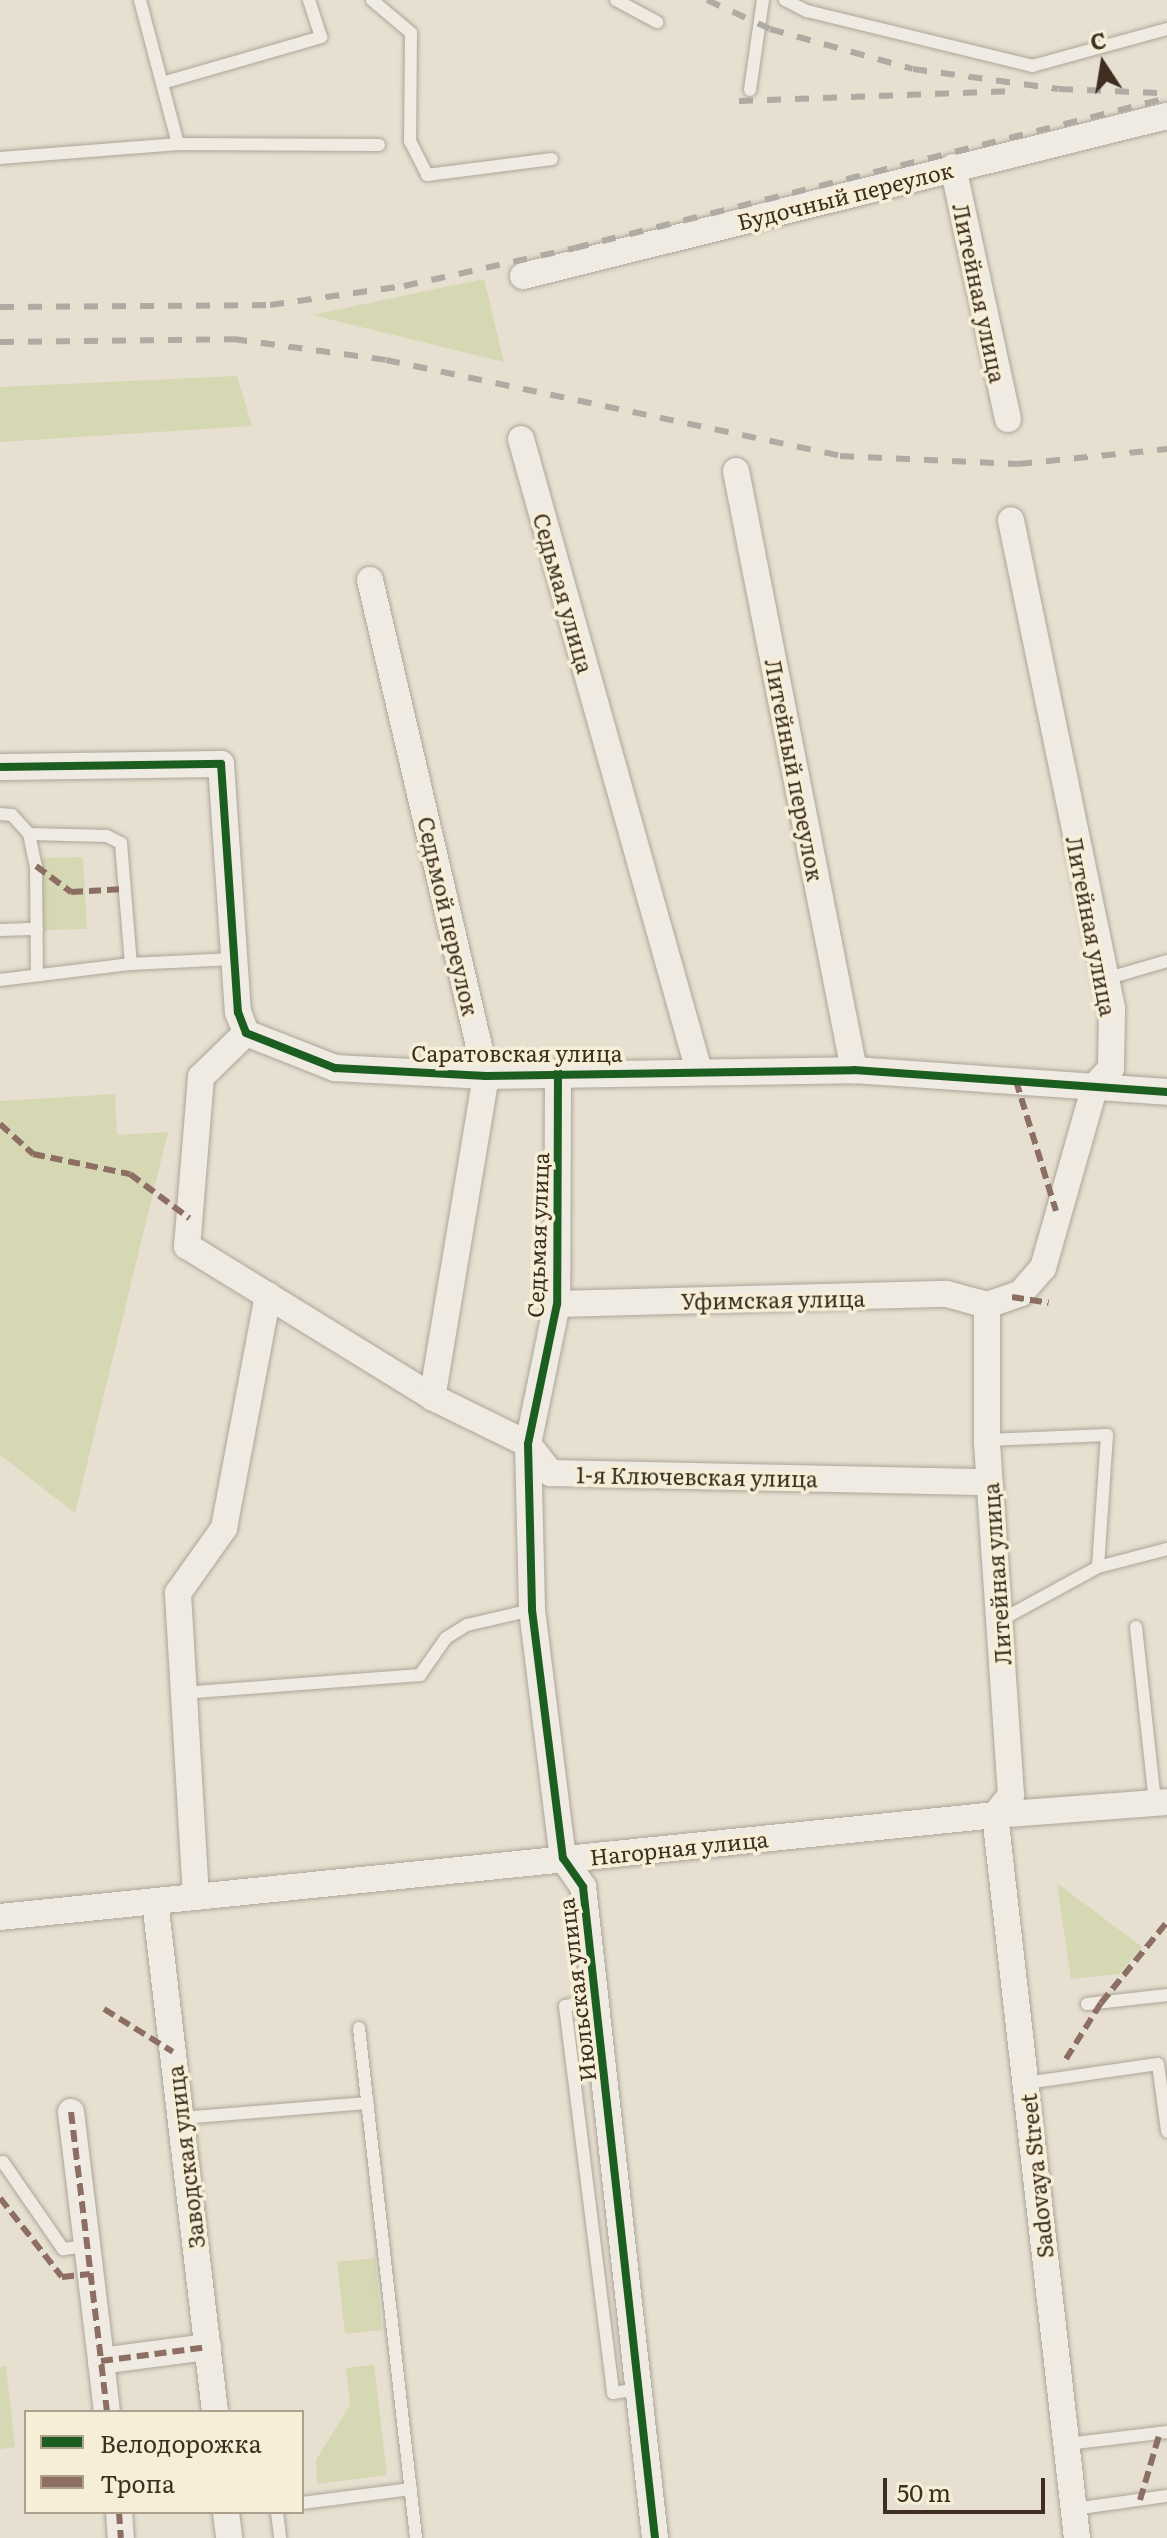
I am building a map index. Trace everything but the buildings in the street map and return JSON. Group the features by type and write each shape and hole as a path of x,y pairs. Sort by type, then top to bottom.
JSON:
{"street":[{"name":"Будочный переулок","path":"523,276 1167,116"},
{"name":"Литейная улица","path":"953,167 1008,419"},
{"name":"Седьмая улица","path":"521,439 699,1071"},
{"name":"Литейный переулок","path":"736,471 854,1070"},
{"name":"Литейная улица","path":"995,1815 1011,1795 989,1482 987,1305 1021,1293 1043,1268 1095,1086 1111,1068 1112,1008 1011,520"},
{"name":"Седьмой переулок","path":"370,580 486,1076 432,1397"},
{"path":"0,767 221,764 232,959 238,1012 246,1033"},
{"name":"Саратовская улица","path":"246,1033 335,1068 486,1076 558,1072 854,1070 1167,1092"},
{"name":"1-я Ключевская улица","path":"246,1033 201,1077 187,1246 432,1397 528,1444 551,1473 989,1482"},
{"name":"Седьмая улица","path":"528,1444 557,1304 558,1072"},
{"name":"Уфимская улица","path":"557,1304 947,1294 987,1305"},
{"path":"196,1897 178,1593 224,1528 268,1295"},
{"name":"Июльская улица","path":"528,1444 532,1610 563,1858 583,1887 655,2538"},
{"name":"Нагорная улица","path":"0,1917 995,1815 1161,1802"},
{"name":"Sadovaya Street","path":"995,1815 1077,2538"},
{"name":"Заводская улица","path":"155,1901 215,2410"},
{"path":"71,2112 107,2410"},
{"path":"101,2361 208,2347"},
{"path":"119,2514 121,2538"},
{"path":"226,2514 229,2538"}],"lane":[{"path":"140,0 178,144"},
{"path":"162,83 321,37 309,0"},
{"path":"372,0 411,33 410,141 427,175 552,159"},
{"path":"616,0 657,22"},
{"path":"750,90 763,0"},
{"path":"785,0 807,11 1032,66 1167,29"},
{"path":"0,158 178,144 379,145"},
{"path":"0,814 12,815 29,834 36,866 37,972"},
{"path":"29,834 107,836 121,843 131,964"},
{"path":"0,930 37,929"},
{"path":"0,980 37,972 232,959"},
{"path":"1104,979 1167,961"},
{"path":"987,1440 1107,1435 1098,1567"},
{"path":"1001,1620 1098,1567 1167,1549"},
{"path":"182,1693 420,1675 446,1638 467,1625 532,1610"},
{"path":"1136,1627 1161,1802"},
{"path":"1087,2004 1167,1995"},
{"path":"596,2001 565,2006 613,2393 639,2389"},
{"path":"359,2028 416,2538"},
{"path":"1026,2083 1158,2064 1167,2131"},
{"path":"181,2118 367,2103"},
{"path":"584,2159 613,2158"},
{"path":"3,2162 63,2249 87,2246"},
{"path":"599,2287 627,2284"},
{"path":"1067,2444 1167,2432"},
{"path":"304,2503 411,2489"},
{"path":"1074,2509 1167,2496"},
{"path":"277,2514 280,2538"}],"green space":[{"path":"484,279 504,362 312,315"},
{"path":"237,376 252,426 0,442 0,387"},
{"path":"83,857 87,929 44,930 41,858"},
{"path":"115,1094 117,1135 168,1132 75,1513 0,1455 0,1101"},
{"path":"1057,1883 1142,1947 1119,1974 1071,1979"},
{"path":"375,2258 382,2330 345,2334 337,2262"},
{"path":"374,2365 387,2475 317,2484 316,2460 350,2405 346,2368"},
{"path":"6,2366 15,2447 0,2449 0,2367"}],"railway":[{"path":"707,0 770,29 913,69 1059,89 1159,93"},
{"path":"739,101 1015,91"},
{"path":"0,307 270,305 404,286 575,248 1167,98"},
{"path":"0,342 233,339 386,360 840,456 1018,464 1167,449"}],"marked path":[{"path":"36,866 71,892 125,889"},
{"path":"1016,1081 1056,1211"},
{"path":"0,1124 33,1154 130,1174 189,1218"},
{"path":"1012,1297 1049,1303"},
{"path":"1066,2059 1101,2003 1167,1922"},
{"path":"104,2009 173,2052"},
{"path":"71,2112 101,2361"},
{"path":"0,2198 62,2277 90,2274"},
{"path":"107,2410 101,2361 208,2347"},
{"path":"1140,2500 1160,2432"},
{"path":"119,2514 121,2538"}],"cycle path":[{"path":"0,767 221,764 238,1012 246,1033 335,1068 486,1076 854,1070 1167,1092"},
{"path":"558,1072 557,1304 528,1444 532,1610 563,1858 583,1887 655,2538"}]}
